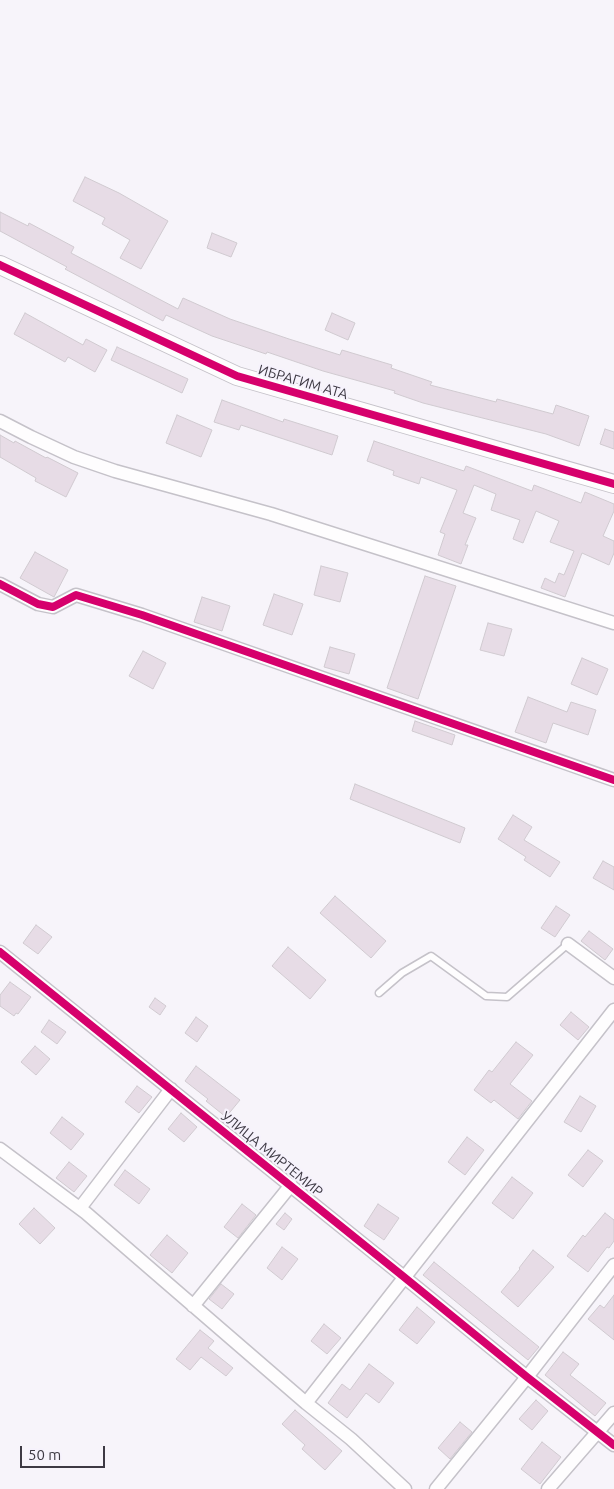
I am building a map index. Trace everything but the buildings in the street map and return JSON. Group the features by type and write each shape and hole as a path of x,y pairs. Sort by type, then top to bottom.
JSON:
{"street":[{"name":"ИБРАГИМ АТА","path":"0,266 237,376 614,484"},
{"path":"0,421 74,457 115,471 271,514 614,623"},
{"path":"0,584 38,604 53,607 76,595 142,615 614,780"},
{"path":"568,944 614,978"},
{"name":"УЛИЦА МИРТЕМИР","path":"0,952 404,1276 526,1377 614,1445"},
{"path":"306,1403 614,1010"},
{"path":"80,1208 171,1089"},
{"path":"0,1149 80,1208 306,1403 351,1439 404,1489"},
{"path":"193,1306 291,1185"},
{"path":"436,1489 614,1265"},
{"path":"548,1489 614,1412"}],"lane":[{"path":"379,993 402,972 431,956 486,996 507,997 568,944"}],"cycle path":[{"path":"0,265 237,376 614,484"},
{"path":"0,584 38,604 53,607 76,595 142,615 614,780"},
{"path":"0,952 614,1445"}]}
